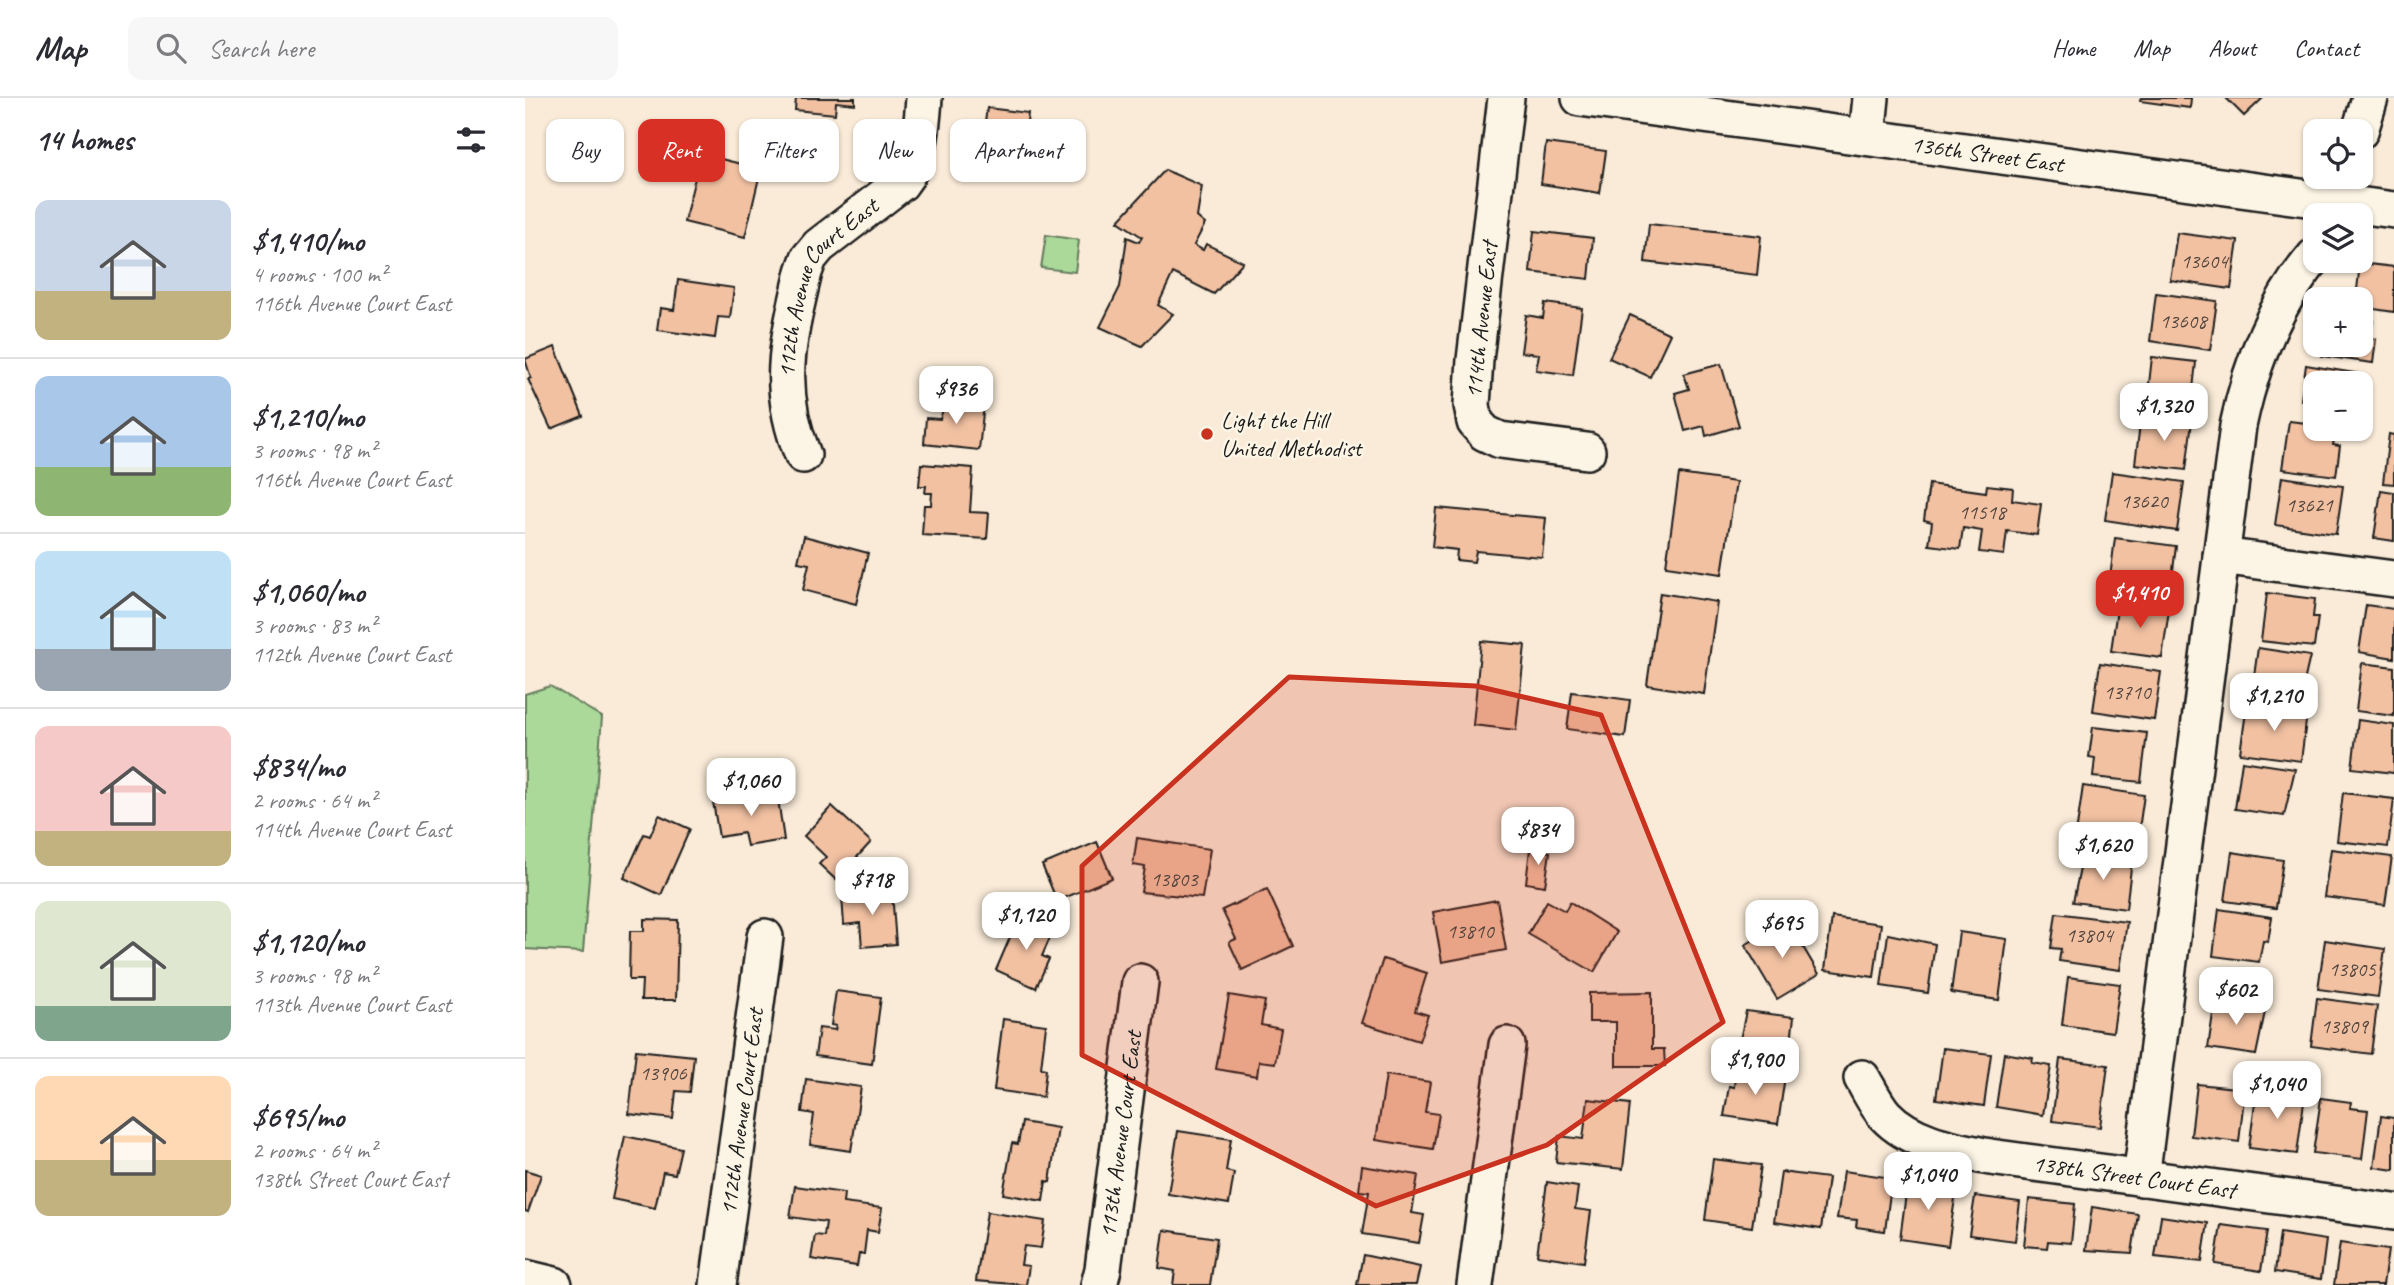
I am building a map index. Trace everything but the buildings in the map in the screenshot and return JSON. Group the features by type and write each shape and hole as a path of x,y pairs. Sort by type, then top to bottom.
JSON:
{"street":[{"name":"112th Avenue Court East","path":"803,455 791,426 785,368 804,272 809,258 819,246 901,183 911,172 917,152 924,98"},
{"name":"114th Avenue East","path":"1506,98 1475,360 1472,405 1475,422 1485,433 1500,440 1587,451"},
{"name":"136th Street East","path":"1580,98 2345,198 2394,209"},
{"path":"1867,137 1871,98"},
{"path":"2364,119 2370,98"},
{"path":"2141,1178 2221,556 2245,392 2278,310 2303,270"},
{"path":"2221,556 2394,579"},
{"name":"112th Avenue Court East","path":"718,1285 765,937"},
{"name":"113th Avenue Court East","path":"1099,1285 1104,1269 1140,982"},
{"path":"1475,1285 1507,1045"},
{"name":"138th Street Court East","path":"1862,1078 1885,1115 1911,1134 1952,1149 1990,1157 2394,1212"},
{"path":"525,1278 554,1285"}],"highlighted area":[{"path":"1289,677 1476,686 1601,715 1723,1022 1547,1145 1376,1206 1082,1055 1082,866"}],"green space":[{"path":"1046,235 1079,240 1075,272 1041,268"},
{"path":"550,686 602,717 583,952 525,949 525,694"}],"place":[{"name":"Light the Hill United Methodist","path":"1207,434"}]}
